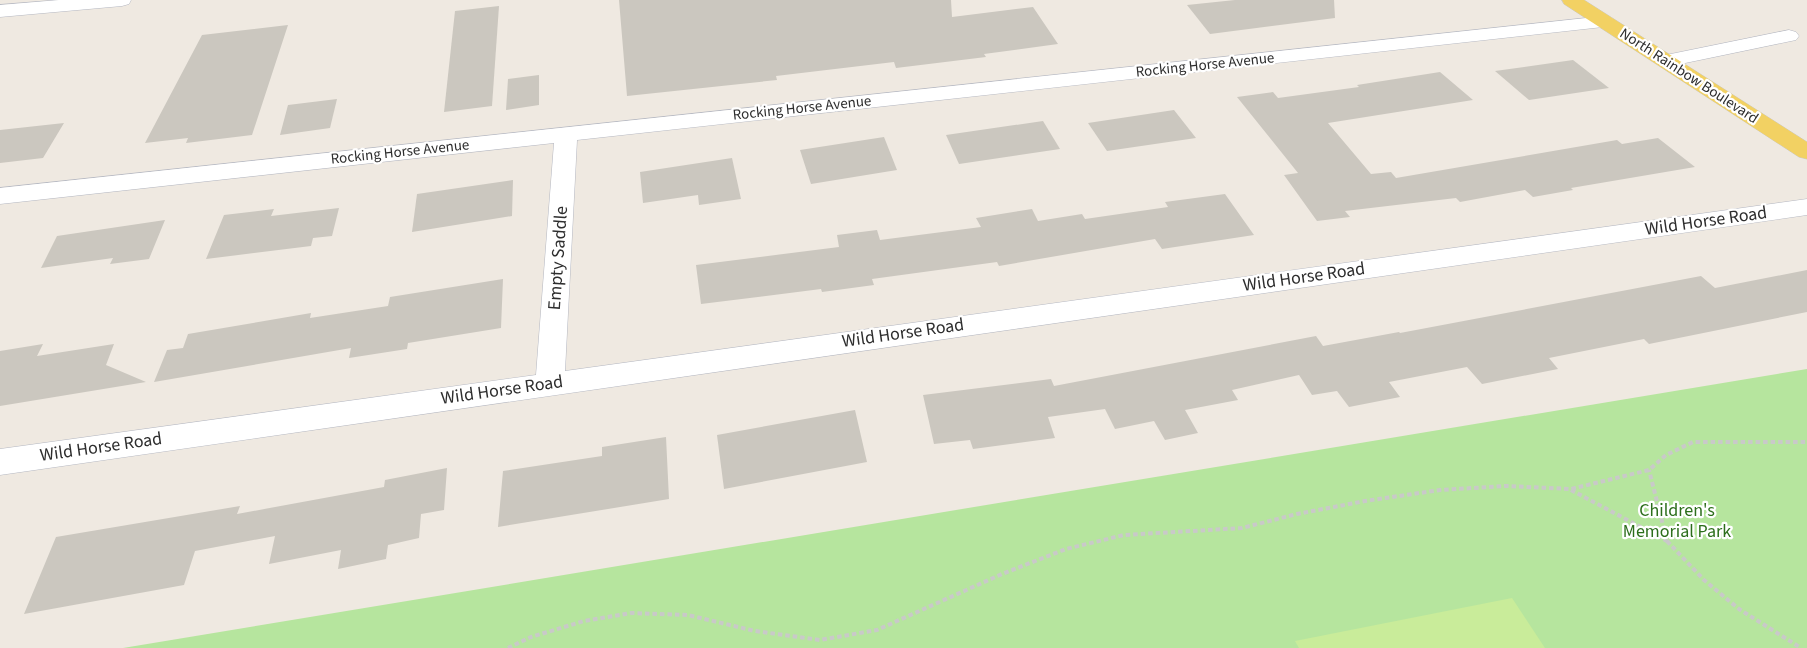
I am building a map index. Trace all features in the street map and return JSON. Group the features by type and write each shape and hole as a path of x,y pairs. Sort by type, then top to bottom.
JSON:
{"main road":[{"name":"North Rainbow Boulevard","path":"1571,0 1807,152"}],"street":[{"path":"0,11 122,0"},
{"name":"Rocking Horse Avenue","path":"0,196 1605,22"},
{"path":"1666,61 1789,36"},
{"name":"Empty Saddle","path":"550,383 566,134"},
{"name":"Wild Horse Road","path":"0,462 1807,207"}],"path":[{"path":"508,648 531,637 584,622 631,613 688,615 755,631 820,640 877,630 1002,574 1057,552 1124,535 1242,528 1296,514 1440,490 1506,486 1571,489 1649,470 1666,455 1693,442 1807,442"},
{"path":"1649,470 1667,541"},
{"path":"1571,489 1667,541 1704,580 1739,609 1802,648"}],"green space":[{"name":"Children's Memorial Park","path":"1807,369 1807,648 123,648"},
{"path":"1512,598 1545,648 1299,648 1295,641"}],"building":[{"path":"619,0 951,0 952,17 1033,7 1058,44 984,54 986,57 896,68 894,62 776,76 777,80 627,96"},
{"path":"1235,0 1334,0 1335,18 1210,34 1187,5"},
{"path":"499,6 492,106 444,112 455,11"},
{"path":"288,25 252,135 186,143 188,138 145,143 202,35"},
{"path":"1573,60 1609,88 1529,100 1495,71"},
{"path":"1440,72 1473,100 1328,123 1371,174 1391,172 1396,178 1617,140 1622,144 1658,138 1695,167 1571,188 1573,190 1533,197 1525,190 1460,202 1456,198 1345,211 1350,217 1317,221 1284,175 1298,173 1237,97 1273,92 1278,98 1359,87 1357,85"},
{"path":"539,75 539,105 506,110 508,79"},
{"path":"337,99 330,128 280,135 288,105"},
{"path":"1174,110 1196,138 1107,151 1088,123"},
{"path":"1043,121 1060,149 959,164 946,135"},
{"path":"64,123 43,158 0,163 0,130"},
{"path":"884,137 897,170 811,184 800,150"},
{"path":"732,158 741,199 699,205 698,195 643,203 640,172"},
{"path":"513,180 512,216 412,232 417,194"},
{"path":"1225,194 1254,235 1162,249 1155,239 999,266 997,262 872,279 874,285 822,292 821,289 701,304 696,265 839,247 837,235 877,230 880,240 981,227 976,218 1032,209 1038,221 1082,214 1085,219 1168,207 1165,202"},
{"path":"339,208 332,236 313,238 311,246 206,259 224,215 274,209 271,216"},
{"path":"165,220 149,259 110,264 113,258 41,268 57,236"},
{"path":"1807,270 1807,312 1649,344 1644,339 1549,358 1558,369 1482,384 1467,367 1389,382 1400,397 1349,407 1337,391 1312,395 1299,375 1232,390 1238,400 1185,410 1198,433 1165,440 1154,421 1115,429 1105,409 1048,417 1055,438 973,449 970,440 934,444 923,395 1051,379 1054,386 1316,336 1323,346 1400,333 1701,276 1715,288"},
{"path":"503,279 501,328 408,343 407,349 349,358 351,348 154,382 167,350 183,348 188,334 311,313 310,318 388,306 390,297"},
{"path":"43,344 37,356 114,344 106,365 146,382 0,406 0,351"},
{"path":"855,410 867,462 724,489 717,435"},
{"path":"666,437 669,499 498,527 503,471 602,456 602,447"},
{"path":"447,468 444,510 421,514 419,538 388,545 386,559 338,569 341,550 269,564 275,536 195,551 184,585 24,614 56,537 240,506 237,514 384,487 385,480"}]}
